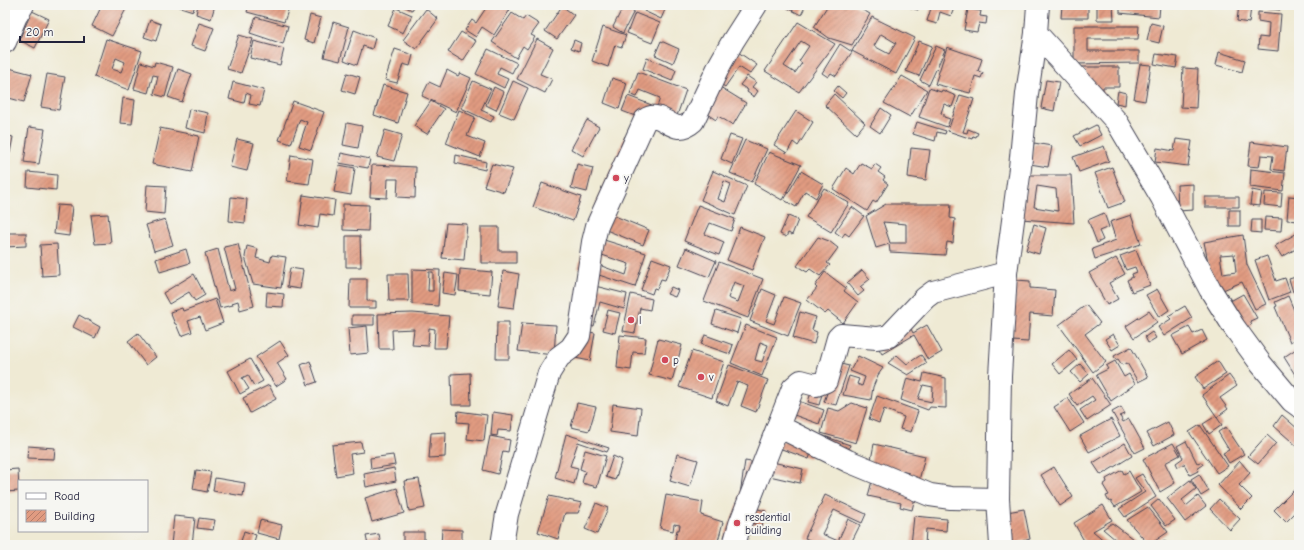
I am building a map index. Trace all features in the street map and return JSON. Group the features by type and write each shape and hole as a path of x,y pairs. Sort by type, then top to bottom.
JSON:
{"street":[{"path":"5,42 16,16 23,5"},
{"path":"502,545 507,514 549,373 559,357 571,348 579,336 593,242 597,226 645,120 649,117 658,116 675,127 688,125 693,121 720,64 756,5"},
{"path":"1001,545 998,499 1000,376 1006,273 1020,168 1038,5"},
{"path":"1036,33 1117,122 1162,198 1210,289 1234,327 1261,364 1292,401 1299,406"},
{"path":"734,545 740,524 793,388 801,381 816,385 826,381 837,340 841,335 877,338 889,336 925,298 933,292 1006,273"},
{"path":"778,426 848,461 930,495 951,498 998,499"}],"building":[{"path":"102,5 119,5 126,9 112,36 92,26"},
{"path":"174,5 195,5 193,11"},
{"path":"198,5 215,5 211,19 196,14"},
{"path":"249,5 290,5 284,22 247,12"},
{"path":"401,5 415,5 412,10"},
{"path":"488,5 506,5 511,8 494,35 482,27 476,37 465,30 472,20 476,23"},
{"path":"624,5 637,5 623,33 613,27"},
{"path":"647,5 667,5 661,19 644,11"},
{"path":"782,5 806,5 801,15"},
{"path":"828,5 854,5 870,14 852,45 829,38 814,27"},
{"path":"902,5 919,5 918,10"},
{"path":"932,5 944,5 954,8 951,16 940,12 937,24 927,21"},
{"path":"1062,5 1088,5 1088,18 1061,18"},
{"path":"1097,5 1113,5 1114,20 1097,20"},
{"path":"1120,5 1160,5 1159,17 1120,13"},
{"path":"1239,5 1281,5 1280,10 1251,7 1249,23 1237,21"},
{"path":"562,6 574,15 557,39 545,31"},
{"path":"396,8 412,15 403,33 388,26"},
{"path":"426,9 438,19 416,49 403,40"},
{"path":"968,9 981,11 980,16 987,17 986,24 979,23 977,32 964,30"},
{"path":"32,11 49,19 35,48 19,40"},
{"path":"1258,12 1281,14 1278,51 1258,49 1259,37 1268,38 1269,23 1258,21"},
{"path":"512,13 523,20 526,16 539,24 531,35 535,37 527,49 523,46 516,58 492,42"},
{"path":"635,13 660,23 652,43 627,33"},
{"path":"310,15 321,18 314,43 304,40"},
{"path":"256,17 288,26 283,44 250,33"},
{"path":"872,17 915,38 896,74 852,51","holes":["881,34 896,43 889,54 874,46"]},
{"path":"150,20 161,24 156,41 144,37"},
{"path":"333,22 349,27 340,61 324,57"},
{"path":"798,22 835,44 799,92 765,71","holes":["801,41 809,46 799,61 802,63 795,73 784,66"]},
{"path":"199,23 214,28 205,51 191,46"},
{"path":"1151,23 1163,26 1159,43 1147,40"},
{"path":"1074,26 1139,26 1138,39 1088,39 1088,51 1139,51 1139,63 1074,64"},
{"path":"603,27 626,35 622,47 615,45 608,67 592,61"},
{"path":"354,30 375,38 372,49 363,46 357,65 344,60"},
{"path":"461,32 476,41 463,61 448,52"},
{"path":"239,35 253,39 241,73 227,69"},
{"path":"106,39 142,51 129,90 94,77","holes":["116,58 125,62 121,72 112,69"]},
{"path":"537,39 553,48 540,74 552,79 545,93 517,79"},
{"path":"574,40 581,43 579,51 571,48"},
{"path":"254,41 284,49 280,65 250,58"},
{"path":"661,41 679,49 673,63 655,55"},
{"path":"919,41 932,46 919,76 906,71"},
{"path":"840,44 852,52 836,76 831,73 828,77 822,73"},
{"path":"936,46 945,50 929,85 920,80"},
{"path":"947,47 982,59 978,71 983,73 981,78 975,76 970,93 935,84"},
{"path":"732,48 757,65 750,74 739,67 725,87 711,77"},
{"path":"395,49 413,55 410,66 403,64 397,83 385,80"},
{"path":"488,49 517,63 512,73 500,67 497,74 508,79 504,88 476,74"},
{"path":"1219,52 1245,60 1242,72 1216,65"},
{"path":"1156,54 1178,57 1176,68 1154,64"},
{"path":"647,58 676,70 672,81 643,69"},
{"path":"141,62 154,66 155,62 173,67 165,97 154,94 158,76 153,75 148,93 134,89"},
{"path":"1140,64 1151,65 1145,101 1134,99"},
{"path":"5,67 32,74 24,102 5,97"},
{"path":"1081,67 1119,67 1119,87 1103,87 1103,98"},
{"path":"1183,68 1198,69 1196,108 1181,107"},
{"path":"178,69 192,74 182,102 168,97"},
{"path":"447,70 458,76 460,73 471,78 456,112 422,96 429,82 440,87"},
{"path":"638,72 686,90 672,130 622,111 628,96 657,107 660,98 640,90 637,97 630,94"},
{"path":"347,73 360,77 355,94 342,90"},
{"path":"47,74 65,77 59,110 41,107"},
{"path":"747,76 756,82 752,87 758,91 754,97 747,92 748,90 740,85"},
{"path":"902,76 927,90 910,117 884,103"},
{"path":"612,78 627,83 619,109 604,103"},
{"path":"1046,80 1059,82 1054,111 1041,108"},
{"path":"473,81 491,89 481,110 494,116 491,122 461,108"},
{"path":"513,81 528,88 514,119 499,113"},
{"path":"233,82 264,90 260,106 249,104 251,95 246,93 244,103 229,99"},
{"path":"712,82 746,103 733,125 718,116 716,120 707,114"},
{"path":"383,85 407,92 398,123 374,115"},
{"path":"838,86 846,93 842,98 834,91"},
{"path":"494,87 504,92 496,110 486,105"},
{"path":"929,88 941,92 942,90 956,96 952,107 944,104 941,113 944,114 944,117 950,119 947,127 919,117"},
{"path":"1118,91 1126,93 1125,105 1116,103"},
{"path":"834,94 865,123 856,134 825,105"},
{"path":"960,95 974,99 963,132 967,133 968,129 978,133 976,137 973,136 972,139 948,131"},
{"path":"123,98 135,100 132,124 120,123"},
{"path":"293,101 324,112 311,150 299,146 307,122 300,119 291,144 279,140"},
{"path":"431,101 444,109 427,134 414,126"},
{"path":"881,108 891,115 880,133 870,126"},
{"path":"189,109 208,113 205,133 185,128"},
{"path":"459,110 475,117 467,136 485,143 480,157 446,143"},
{"path":"796,111 813,122 798,146 793,142 787,153 774,145"},
{"path":"587,120 599,127 583,156 571,149"},
{"path":"917,122 946,131 945,134 937,132 935,141 913,134"},
{"path":"347,123 362,126 358,148 343,145"},
{"path":"1096,125 1101,135 1080,146 1074,136"},
{"path":"29,127 45,129 39,164 24,162"},
{"path":"160,128 199,136 192,172 152,164"},
{"path":"385,130 402,135 394,161 377,157"},
{"path":"5,135 13,137 10,153 5,152"},
{"path":"730,135 742,139 732,164 721,159"},
{"name":"y","path":"625,136 640,142 610,214 649,230 643,245 589,223"},
{"path":"237,139 254,143 247,171 230,167"},
{"path":"1176,139 1192,141 1188,166 1155,162 1157,148 1174,151"},
{"path":"745,140 767,149 752,182 730,173"},
{"path":"1251,142 1287,147 1284,171 1271,169 1273,156 1261,155 1259,167 1248,166"},
{"path":"1034,143 1052,146 1048,167 1030,164"},
{"path":"1104,146 1109,161 1079,172 1073,157"},
{"path":"911,148 930,150 926,180 908,177"},
{"path":"1297,148 1299,148 1299,172 1296,172"},
{"path":"769,152 801,165 782,200 754,184"},
{"path":"341,153 370,159 368,168 339,163"},
{"path":"291,155 313,159 309,184 287,181"},
{"path":"456,155 486,162 485,170 455,163"},
{"path":"861,163 872,169 875,164 881,168 878,172 885,177 883,180 888,184 876,203 873,201 867,211 833,189 846,168 854,174"},
{"path":"492,164 513,169 504,192 484,186"},
{"path":"577,164 593,168 587,192 571,188"},
{"path":"339,165 355,168 351,195 334,192"},
{"path":"372,165 416,167 415,198 397,197 398,179 388,179 387,198 370,197"},
{"path":"1112,167 1125,202 1108,208 1095,173"},
{"path":"1251,169 1285,173 1283,191 1250,187"},
{"path":"713,171 747,186 735,215 701,200","holes":["724,181 731,184 725,202 718,199"]},
{"path":"801,171 823,184 816,198 805,191 796,207 784,200"},
{"path":"28,172 57,175 56,190 27,187"},
{"path":"1028,175 1071,175 1074,223 1021,219","holes":["1037,186 1056,189 1058,211 1034,207"]},
{"path":"542,183 581,197 573,221 533,207"},
{"path":"1193,184 1193,210 1178,211 1177,185"},
{"path":"147,185 166,186 164,214 145,212"},
{"path":"824,188 849,203 831,232 806,217"},
{"path":"1252,190 1262,192 1260,206 1250,205"},
{"path":"1265,192 1282,193 1281,207 1264,205"},
{"path":"303,195 335,200 333,216 320,214 318,228 299,225"},
{"path":"1289,196 1299,197 1299,221 1287,220"},
{"path":"231,197 247,199 245,223 229,221"},
{"path":"1205,197 1239,197 1239,207 1205,207"},
{"path":"343,204 369,205 368,231 343,230"},
{"path":"886,204 951,204 950,218 955,219 953,243 947,242 945,255 890,252 889,244 876,248 866,216","holes":["883,222 906,224 906,243 890,243"]},
{"path":"57,205 72,206 69,236 54,234"},
{"path":"698,205 735,219 731,231 710,223 705,234 724,242 719,255 684,241"},
{"path":"852,207 864,216 849,236 845,233 842,237 835,232"},
{"path":"1229,210 1240,210 1240,226 1229,226"},
{"path":"1104,213 1109,227 1099,231 1103,240 1097,243 1088,220"},
{"path":"108,214 111,243 95,244 91,215"},
{"path":"1131,215 1141,244 1095,259 1092,249 1116,240 1110,222"},
{"path":"788,216 798,220 792,235 788,233 786,237 780,234"},
{"path":"1265,217 1282,218 1281,231 1264,230"},
{"path":"165,219 173,245 154,251 146,225"},
{"path":"1252,220 1261,220 1261,233 1251,232"},
{"path":"446,223 467,224 464,260 442,258"},
{"path":"1034,224 1046,228 1039,254 1026,250"},
{"path":"481,227 499,227 499,251 516,251 516,263 481,263"},
{"path":"740,227 765,237 752,270 727,260"},
{"path":"1299,232 1299,247 1282,257 1275,246"},
{"path":"5,233 26,233 26,246 5,247"},
{"path":"588,235 646,253 635,287 578,268","holes":["602,255 629,264 626,275 599,265"]},
{"path":"1243,235 1247,265 1266,304 1255,309 1242,282 1211,295 1211,277 1204,242","holes":["1234,254 1236,272 1223,274 1220,255"]},
{"path":"346,236 360,236 361,267 346,267"},
{"path":"818,237 829,241 838,248 827,263 830,265 820,276 810,269 807,272 797,266"},
{"path":"57,244 59,275 42,276 40,245"},
{"path":"238,244 254,306 240,310 238,301 232,303 233,305 220,308 205,253 218,249 229,291 235,289 224,247"},
{"path":"247,246 258,249 256,258 270,262 272,255 286,257 281,288 253,284 245,257"},
{"path":"686,248 716,261 709,277 679,265"},
{"path":"186,249 190,263 160,272 156,259"},
{"path":"1136,250 1150,285 1132,292 1127,280 1133,277 1132,274 1137,272 1135,267 1126,270 1120,256"},
{"path":"1267,256 1276,281 1285,278 1290,292 1269,300 1255,260"},
{"path":"652,258 671,265 665,280 661,279 657,289 654,288 652,294 641,290"},
{"path":"1116,258 1125,274 1109,283 1118,299 1107,305 1089,273"},
{"path":"719,262 763,279 748,318 704,301","holes":["734,282 744,286 738,302 728,298"]},
{"path":"290,268 303,270 300,289 287,287"},
{"path":"412,269 440,270 438,306 412,304","holes":["429,272 433,272 433,291 428,291"]},
{"path":"460,269 492,272 490,294 459,291"},
{"path":"862,270 870,279 860,287 864,291 858,296 847,283"},
{"path":"503,271 519,274 514,308 498,306"},
{"path":"825,272 846,288 844,291 858,302 843,323 828,311 825,314 807,300 817,288 815,286"},
{"path":"445,273 458,275 455,295 442,293"},
{"path":"194,274 205,295 195,301 189,292 169,304 163,293"},
{"path":"388,274 408,274 409,301 389,301"},
{"path":"1299,276 1299,289 1293,292 1289,279"},
{"path":"350,279 367,279 367,301 376,301 376,308 349,308"},
{"path":"1016,280 1030,281 1030,288 1055,290 1053,316 1030,314 1028,342 1012,341"},
{"path":"583,283 627,294 624,309 600,302 594,326 574,321"},
{"path":"671,287 678,290 675,297 667,294"},
{"path":"762,289 776,295 766,321 774,324 784,297 801,303 788,336 750,321"},
{"path":"1157,289 1169,310 1159,317 1146,295"},
{"path":"267,292 284,294 283,307 266,306"},
{"name":"l","path":"631,294 652,299 650,310 640,308 635,333 623,331"},
{"path":"1243,294 1257,318 1250,321 1252,324 1232,336 1225,304"},
{"path":"1288,296 1299,322 1299,337 1290,342 1275,307 1277,306 1275,302"},
{"path":"1299,298 1299,309 1295,299"},
{"path":"215,299 223,323 205,330 200,317 188,321 192,332 181,336 170,312 182,308 183,311"},
{"path":"1086,305 1100,323 1085,334 1106,362 1093,372 1059,325"},
{"path":"1185,306 1192,318 1164,336 1158,327 1171,319 1168,316"},
{"path":"608,310 620,313 615,333 603,330"},
{"path":"716,311 741,319 737,333 712,324"},
{"path":"1149,311 1157,322 1134,338 1126,326"},
{"path":"800,312 816,317 812,330 817,332 814,344 793,338"},
{"path":"413,313 449,316 446,348 434,348 435,329 429,328 428,346 412,345 414,329 392,330 393,349 379,349 378,314"},
{"path":"79,315 100,327 95,338 73,327"},
{"path":"352,315 374,315 374,325 352,325"},
{"path":"497,322 509,322 509,359 496,359"},
{"path":"522,323 556,325 554,355 518,351"},
{"path":"908,323 913,333 927,325 942,352 928,360 914,335 882,354 875,342"},
{"path":"746,325 777,337 762,376 731,363","holes":["760,342 768,345 762,362 755,360"]},
{"path":"367,326 369,353 350,355 348,328"},
{"path":"1189,327 1193,334 1202,330 1207,340 1182,354 1172,336"},
{"path":"575,330 595,333 590,361 570,357"},
{"path":"1152,332 1156,338 1148,343 1145,337"},
{"path":"138,333 156,357 146,365 128,341"},
{"path":"1113,334 1120,345 1112,350 1105,339"},
{"path":"620,335 646,338 644,353 633,352 631,370 617,368"},
{"path":"705,335 733,345 730,354 701,344"},
{"name":"p","path":"658,339 682,345 672,381 649,375"},
{"path":"280,341 289,355 277,363 287,379 276,386 256,357"},
{"path":"1131,347 1148,377 1138,382 1127,363 1122,365 1114,356"},
{"path":"1299,347 1299,381 1284,357"},
{"path":"1069,350 1077,360 1060,374 1052,364"},
{"name":"v","path":"692,351 724,362 712,398 679,387"},
{"path":"897,355 907,364 921,355 927,363 908,375 888,363"},
{"path":"858,356 883,368 873,387 871,400 843,395 849,376 859,379 857,384 862,386 865,377 850,371"},
{"path":"250,359 263,381 254,386 248,375 242,378 249,389 240,394 228,371"},
{"path":"310,361 317,382 308,385 301,365"},
{"path":"1115,361 1124,377 1129,374 1135,384 1111,401 1096,375 1108,369 1106,366"},
{"path":"1218,361 1226,374 1203,389 1195,377"},
{"path":"837,363 849,366 836,405 824,402"},
{"path":"1080,364 1089,374 1080,382 1071,372"},
{"path":"729,365 768,380 756,412 741,406 748,386 737,382 728,406 716,401"},
{"path":"470,373 471,405 452,405 451,374"},
{"path":"924,373 946,378 946,408 930,407 928,410 901,400 907,378 922,382","holes":["923,385 933,387 932,402 918,399"]},
{"path":"1229,375 1237,386 1220,398 1228,409 1217,417 1202,395"},
{"path":"1092,378 1111,405 1087,421 1080,410 1095,400 1092,396 1077,406 1069,394"},
{"path":"814,383 824,387 819,405 808,402"},
{"path":"269,385 276,399 250,413 243,398"},
{"path":"784,396 824,410 819,424 794,415 788,434"},
{"path":"877,396 918,411 911,432 900,429 904,417 884,409 879,423 869,419"},
{"path":"1068,398 1084,423 1070,432 1054,407"},
{"path":"577,403 596,407 589,431 571,427"},
{"path":"852,403 867,408 856,443 821,433 828,408 839,411"},
{"path":"613,404 641,408 638,436 610,432"},
{"path":"1121,407 1125,414 1120,416 1123,422 1129,419 1145,448 1135,453 1112,412"},
{"path":"458,411 487,415 484,441 467,439 469,423 457,422"},
{"path":"493,412 513,415 511,431 498,430 497,436 491,435"},
{"path":"1282,415 1299,430 1299,448 1274,426"},
{"path":"1216,416 1222,425 1209,434 1203,424"},
{"path":"1111,419 1120,436 1089,452 1080,436"},
{"path":"1168,422 1174,435 1154,446 1147,433"},
{"path":"1200,425 1228,466 1217,473 1189,432"},
{"path":"1226,427 1244,454 1229,463 1223,453 1229,450 1218,432"},
{"path":"446,432 445,457 429,458 431,433"},
{"path":"566,434 609,448 607,452 578,442 570,466 578,468 574,484 555,478"},
{"path":"817,435 809,459 768,444"},
{"path":"821,435 850,445 846,458 817,448"},
{"path":"1267,435 1276,443 1258,464 1248,456"},
{"path":"490,436 510,440 508,452 503,451 498,474 483,470"},
{"path":"1186,441 1197,463 1201,462 1203,465 1197,469 1198,471 1190,475 1184,464 1178,467 1176,463 1183,458 1177,446"},
{"path":"361,442 363,452 350,454 353,473 336,476 332,445"},
{"path":"1125,443 1132,456 1101,475 1093,463"},
{"path":"1173,443 1180,455 1165,463 1175,483 1160,492 1143,459"},
{"path":"874,444 925,456 912,510 900,507 901,503 868,496 876,466 870,465","holes":["885,467 909,473 905,491"]},
{"path":"28,446 55,448 54,459 27,458"},
{"path":"585,450 606,456 597,487 582,483 585,471 580,469"},
{"path":"677,454 698,460 690,487 670,481"},
{"path":"393,455 395,465 371,469 370,458"},
{"path":"613,456 622,460 615,480 606,477"},
{"path":"745,461 763,464 739,501"},
{"path":"768,461 803,469 800,483 765,475"},
{"path":"1240,461 1250,473 1239,485 1252,498 1241,509 1218,485"},
{"path":"1054,467 1073,497 1060,506 1041,475"},
{"path":"394,468 396,481 366,487 364,474"},
{"path":"18,469 18,491 5,492 5,470"},
{"path":"196,470 211,472 207,492 193,489"},
{"path":"1122,470 1124,474 1129,471 1141,492 1115,507 1111,501 1109,502 1106,496 1109,495 1103,485 1107,482 1106,479"},
{"path":"1142,474 1156,497 1125,517 1119,509 1145,492 1135,478"},
{"path":"1199,474 1209,491 1201,496 1191,479"},
{"path":"215,478 245,483 243,496 213,491"},
{"path":"419,479 425,508 409,511 404,481"},
{"path":"1190,480 1196,489 1182,500 1186,506 1198,496 1206,506 1185,522 1167,498"},
{"path":"1299,485 1299,509 1286,522 1274,510"},
{"path":"397,488 404,513 372,522 365,498"},
{"path":"666,495 703,502 701,515 723,522 717,545 674,545 677,530 679,530 680,525 674,524 673,531 660,528"},
{"path":"825,495 866,514 862,523 834,510 822,534 838,541 848,519 860,525 850,545 820,545 805,538"},
{"path":"549,496 582,503 578,513 565,513 558,539 538,532"},
{"path":"1159,499 1175,520 1166,526 1151,506"},
{"path":"1219,499 1240,519 1230,530 1210,509"},
{"path":"596,503 608,508 597,534 585,529"},
{"name":"resdential building","path":"738,504 766,511 762,526 744,521 738,541 724,537"},
{"path":"1103,505 1112,520 1093,531 1107,543 1105,545 1090,545 1083,539 1074,523"},
{"path":"1148,507 1168,532 1149,545 1127,520"},
{"path":"1024,509 1030,539 1020,542 1020,545 1011,545 1007,512"},
{"path":"174,516 195,518 192,545 171,545"},
{"path":"914,516 947,519 946,531 926,529 925,545 911,545"},
{"path":"199,518 215,520 213,530 197,528"},
{"path":"260,520 282,525 279,539 257,533"},
{"path":"1112,523 1141,545 1112,545 1116,540 1103,529"},
{"path":"442,529 462,530 462,545 441,545"},
{"path":"244,531 256,535 253,545 240,545"},
{"path":"403,532 424,532 424,545 403,545"},
{"path":"379,534 381,545 368,545 366,536"},
{"path":"198,541 212,542 212,545 198,545"},
{"path":"1164,541 1171,545 1156,545"}],"place":[{"name":"y","path":"616,178"},
{"name":"l","path":"631,320"},
{"name":"p","path":"665,360"},
{"name":"v","path":"701,377"},
{"name":"resdential building","path":"737,523"}]}
